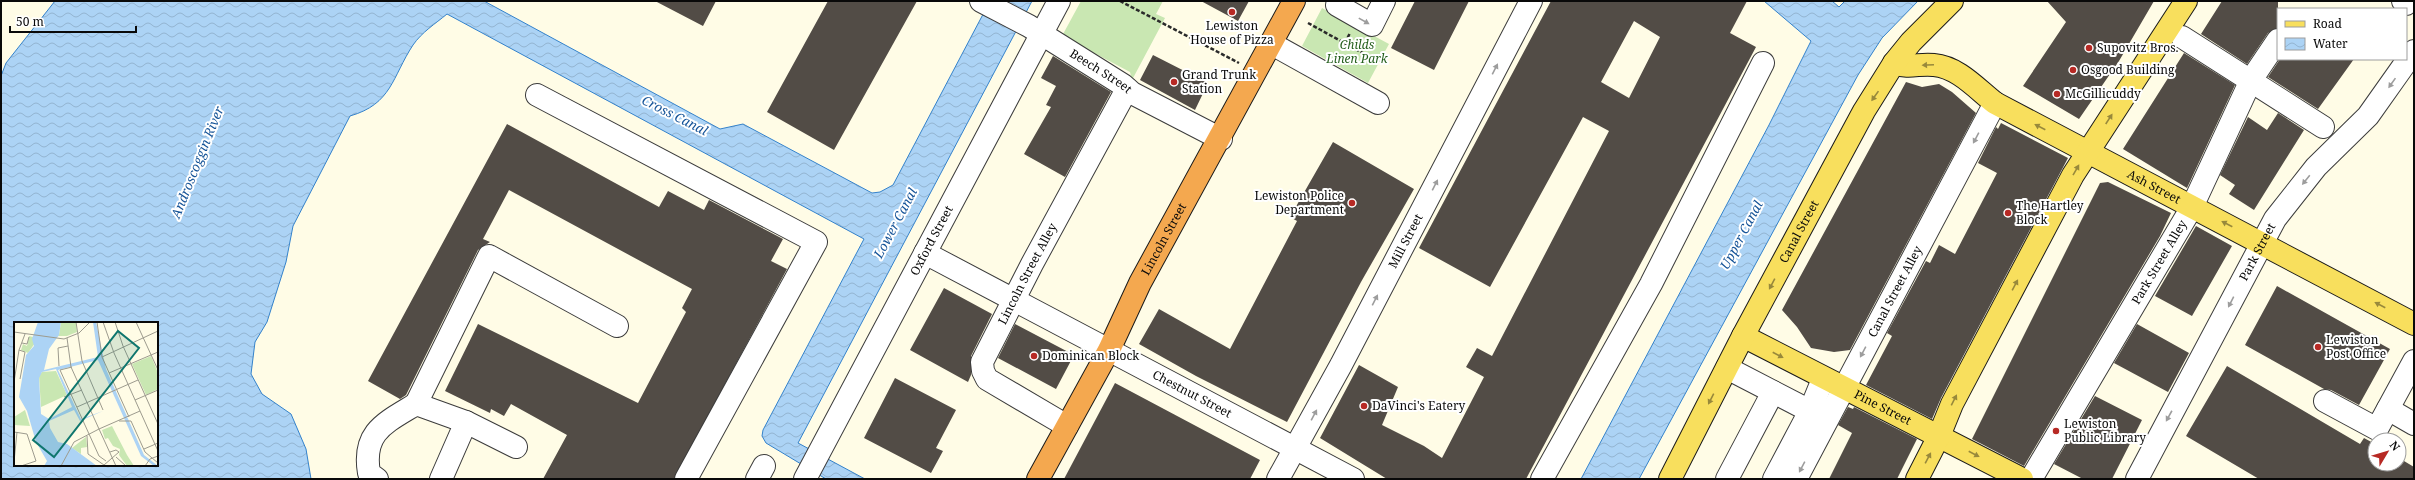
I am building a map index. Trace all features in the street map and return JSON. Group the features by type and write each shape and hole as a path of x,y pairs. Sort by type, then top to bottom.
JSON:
{"highway":[{"name":"Lincoln Street","path":"1038,479 1109,350 1140,283 1257,73 1294,1"}],"main road":[{"name":"Canal Street","path":"1670,479 1743,336 1864,111 1894,63 1911,42 1952,1"},
{"path":"1917,479 1939,436 1952,404 2087,152 2186,1"},
{"name":"Ash Street","path":"1894,63 1905,67 1934,65 1948,68 1995,103 2262,242 2414,324"},
{"name":"Pine Street","path":"1743,336 1843,389 2022,479"}],"street":[{"name":"Oxford Street","path":"806,476 925,253 1035,31 1058,1"},
{"path":"1339,1 1337,5 1372,25 1384,1"},
{"name":"Mill Street","path":"1278,479 1296,449 1531,1"},
{"name":"Beech Street","path":"983,2 1035,31 1127,89 1220,139"},
{"path":"2182,37 2323,127"},
{"name":"Park Street Alley","path":"2031,479 2192,206 2251,80 2277,41"},
{"path":"1272,44 1378,103"},
{"name":"Park Street","path":"2136,479 2275,219 2316,167 2368,116 2414,51"},
{"path":"1542,479 1651,284 1763,63"},
{"name":"Lincoln Street Alley","path":"1067,426 987,378 983,371 982,362 1036,257 1127,89"},
{"path":"537,95 816,242 686,479"},
{"name":"Canal Street Alley","path":"1796,479 1995,103"},
{"name":"Chestnut Street","path":"925,253 1353,479"},
{"path":"377,479 369,473 366,457 371,438 383,424 416,404 489,256 617,326"},
{"path":"2325,401 2377,429 2413,367"},
{"path":"1727,368 1810,411"},
{"path":"1774,479 1810,411 1824,379"},
{"path":"1727,479 1772,392"},
{"path":"416,404 466,422 516,447"},
{"path":"2388,410 2414,424"},
{"path":"441,479 466,422"}],"path":[{"path":"1120,1 1257,73"},
{"path":"1308,23 1379,62"}],"green space":[{"path":"1081,1 1163,1 1156,14 1165,18 1132,80 1130,72 1062,36"},
{"name":"Childs Linen Park","path":"1322,8 1389,44 1368,83 1302,46"}],"water":[{"path":"55,1 484,1 720,129 743,124 872,193 880,192 893,185 990,1 1032,1 798,443 865,479 826,479 766,443 762,436 763,430 864,239 447,14 425,32 413,45 383,97 364,111 350,116 293,226 286,262 267,322 255,342 251,374 262,394 291,414 306,449 311,479 1,479 1,76 6,63"},
{"name":"Upper Canal","path":"1764,1 1832,1 1839,7 1845,1 1918,1 1882,38 1858,75 1639,479 1581,479 1769,125 1811,41"}],"building":[{"path":"655,1 716,1 703,26"},
{"path":"828,1 917,1 834,150 767,112"},
{"name":"Lewiston House of Pizza","path":"1201,1 1249,1 1238,21"},
{"path":"1415,1 1469,1 1434,70 1391,48"},
{"path":"1551,1 1747,1 1730,33 1756,47 1526,479 1387,479 1320,438 1359,365 1398,387 1382,425 1424,446 1442,458 1484,377 1466,367 1477,348 1492,356 1609,131 1583,117 1490,287 1419,248","holes":["1634,21 1660,37 1629,98 1601,82"]},
{"path":"2047,1 2154,1 2119,61 2079,119 2023,86 2066,22"},
{"path":"2222,1 2278,1 2277,28 2268,33 2247,64 2201,34"},
{"path":"2184,53 2235,85 2187,188 2123,149"},
{"name":"Grand Trunk Station","path":"1153,55 1208,83 1195,110 1140,80"},
{"path":"1053,56 1111,92 1065,177 1024,154 1051,107 1046,105 1056,86 1041,78"},
{"path":"2279,60 2353,60 2318,109 2268,77"},
{"path":"1906,82 1922,87 1939,84 1952,92 1976,113 1850,350 1834,352 1811,348 1797,327 1782,310"},
{"path":"2278,113 2304,130 2254,210 2229,194 2235,185 2220,175 2248,117 2267,130"},
{"path":"2001,123 2068,158 1941,398 1932,419 1866,385 1892,336 1887,333 1926,261 1930,263 1939,245 1955,254 1997,173 1978,163 1996,127 1998,129"},
{"path":"507,124 659,207 668,191 704,210 709,200 783,239 771,261 787,269 674,479 543,479 567,435 511,404 504,416 491,409 490,413 445,391 478,324 638,403 686,312 682,308 692,289 509,190 483,239 490,242 478,250 406,395 400,399 368,381"},
{"path":"1333,142 1414,189 1361,282 1287,422 1196,376 1139,344 1159,309 1230,349 1297,221 1290,217"},
{"path":"2108,182 2171,213 2160,236 2024,466 1972,439 2100,183"},
{"path":"2196,226 2232,246 2192,316 2155,296"},
{"name":"Lewiston Post Office","path":"2277,286 2390,349 2359,405 2331,390 2324,389 2245,345"},
{"path":"944,288 992,314 971,356 971,375 968,382 910,350"},
{"name":"Dominican Block","path":"1015,324 1074,355 1056,389 998,358"},
{"path":"2137,324 2189,353 2168,392 2114,363"},
{"path":"2227,366 2360,444 2364,438 2367,440 2367,472 2407,472 2407,463 2414,467 2414,479 2259,479 2186,436"},
{"path":"895,378 956,410 936,448 943,451 931,473 864,438"},
{"path":"1115,383 1260,460 1250,479 1064,479"},
{"path":"2095,396 2142,420 2112,479 2083,479 2054,464"},
{"path":"1848,407 1853,409 1854,407 1917,439 1897,479 1829,479 1852,433 1838,425"}],"place":[{"name":"Lewiston House of Pizza","path":"1232,12"},
{"name":"Supovitz Bros.","path":"2089,48"},
{"name":"Osgood Building","path":"2073,70"},
{"name":"Grand Trunk Station","path":"1174,82"},
{"name":"McGillicuddy","path":"2057,94"},
{"name":"Lewiston Police Department","path":"1352,203"},
{"name":"The Hartley Block","path":"2008,213"},
{"name":"Lewiston Post Office","path":"2318,347"},
{"name":"Dominican Block","path":"1034,356"},
{"name":"DaVinci's Eatery","path":"1364,406"},
{"name":"Lewiston Public Library","path":"2056,431"}],"water label":[{"name":"Cross Canal","path":"675,115"},
{"name":"Androscoggin River","path":"197,162"},
{"name":"Lower Canal","path":"895,223"}]}
